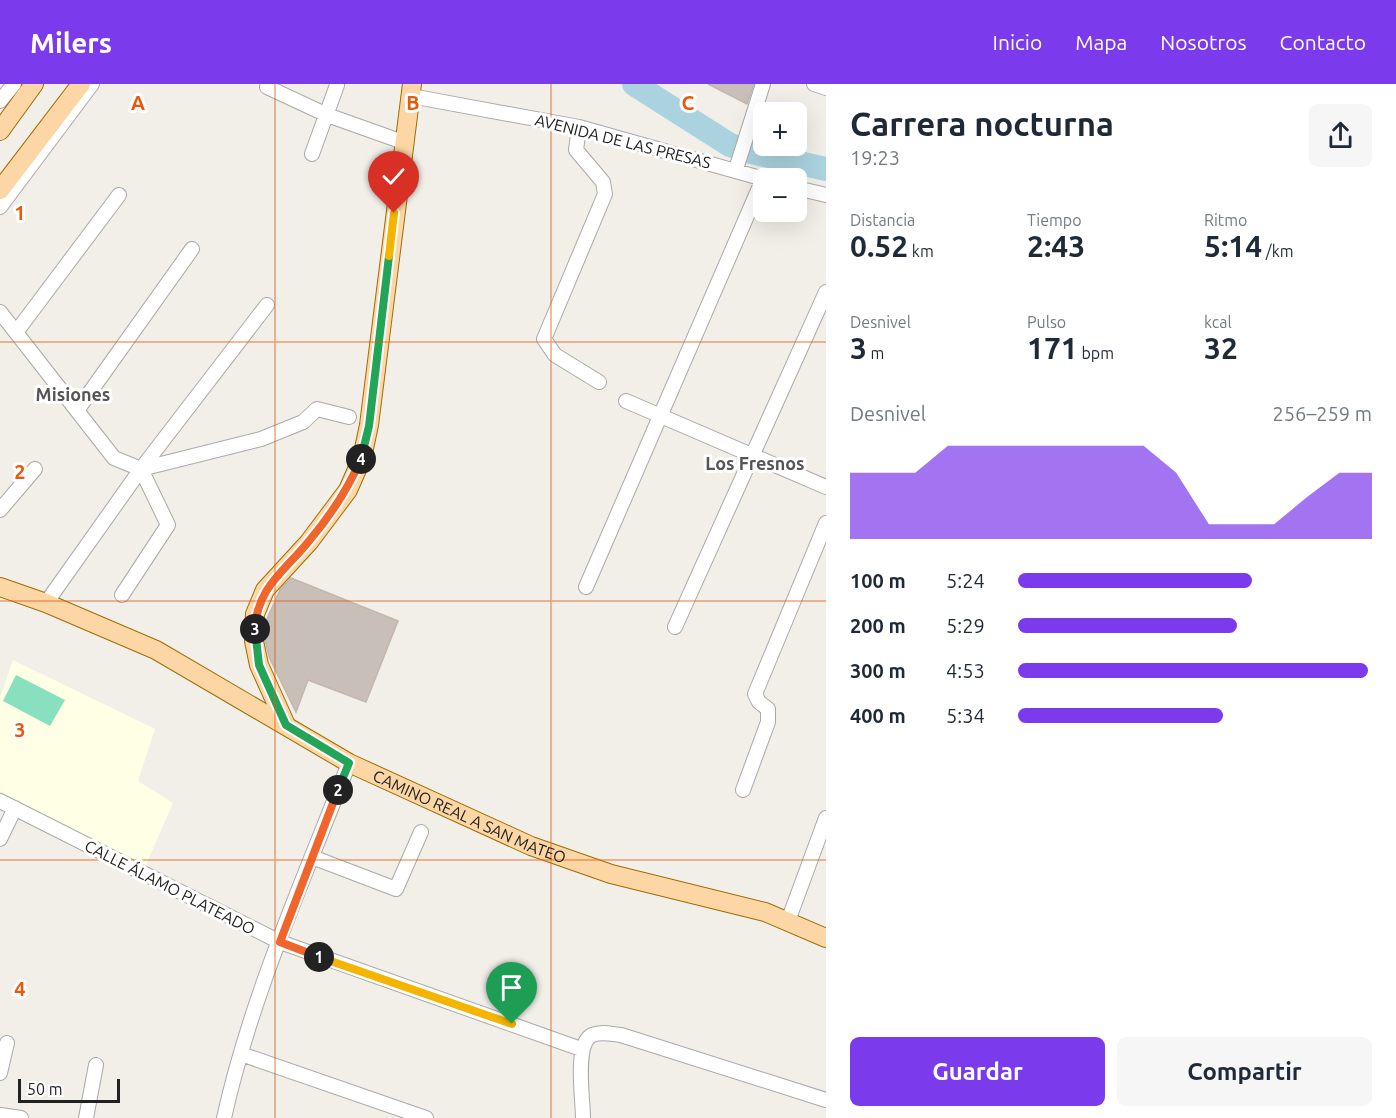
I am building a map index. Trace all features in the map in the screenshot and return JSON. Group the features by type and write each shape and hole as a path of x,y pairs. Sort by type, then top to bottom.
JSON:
{"main road":[{"path":"0,131 34,84"},
{"path":"0,190 81,84"},
{"path":"286,725 259,665 254,641 255,614 265,590 309,542 348,490 362,458 369,426 411,90"},
{"name":"CAMINO REAL A SAN MATEO","path":"0,587 46,603 156,650 349,763 531,846 611,874 765,912 826,938"}],"street":[{"path":"0,101 14,84"},
{"path":"0,207 93,84"},
{"path":"737,166 763,84"},
{"path":"814,84 826,88"},
{"path":"312,154 337,85"},
{"path":"267,87 327,115 403,142"},
{"name":"AVENIDA DE LAS PRESAS","path":"411,90 579,127 737,166 753,174"},
{"path":"579,127 576,150 603,182 605,194 544,339 555,355 599,382"},
{"path":"807,191 826,195"},
{"path":"16,331 118,195"},
{"path":"586,587 753,202"},
{"path":"78,409 192,249"},
{"path":"675,627 751,454 826,292"},
{"path":"46,603 141,469 267,305"},
{"path":"0,312 114,458 141,469 261,439 303,422 317,409 319,394"},
{"path":"626,401 826,487"},
{"path":"317,409 349,417"},
{"path":"0,510 35,469"},
{"path":"122,595 168,525 141,469"},
{"path":"743,790 768,722 768,710 759,702 756,694 826,523"},
{"path":"228,1117 241,1054 280,942 349,763"},
{"name":"CALLE ÁLAMO PLATEADO","path":"0,801 280,942 581,1049"},
{"path":"0,839 15,808"},
{"path":"788,921 826,818"},
{"path":"312,857 396,889 421,832"},
{"path":"583,1118 581,1049 591,1036 604,1032 621,1035 826,1100"},
{"path":"0,1073 7,1043"},
{"path":"241,1054 426,1118"},
{"path":"86,1118 96,1065"}],"shaded area":[{"path":"13,660 155,729 138,781 173,803 143,872 0,791 0,697"}],"green space":[{"path":"16,675 65,700 50,726 3,701"}],"building":[{"path":"708,84 754,84 747,104"},
{"path":"291,578 398,621 366,702 308,680 296,712 269,657 265,640 267,619 280,590"}],"waterway":[{"path":"634,84 730,145 826,169"}],"district":[{"name":"Misiones","path":"73,395"},
{"name":"Los Fresnos","path":"755,464"}],"route":[{"path":"394,213 369,426 362,458 348,490 309,542 265,590 255,614 254,641 259,665 286,725 349,763 280,942 512,1024"}]}
